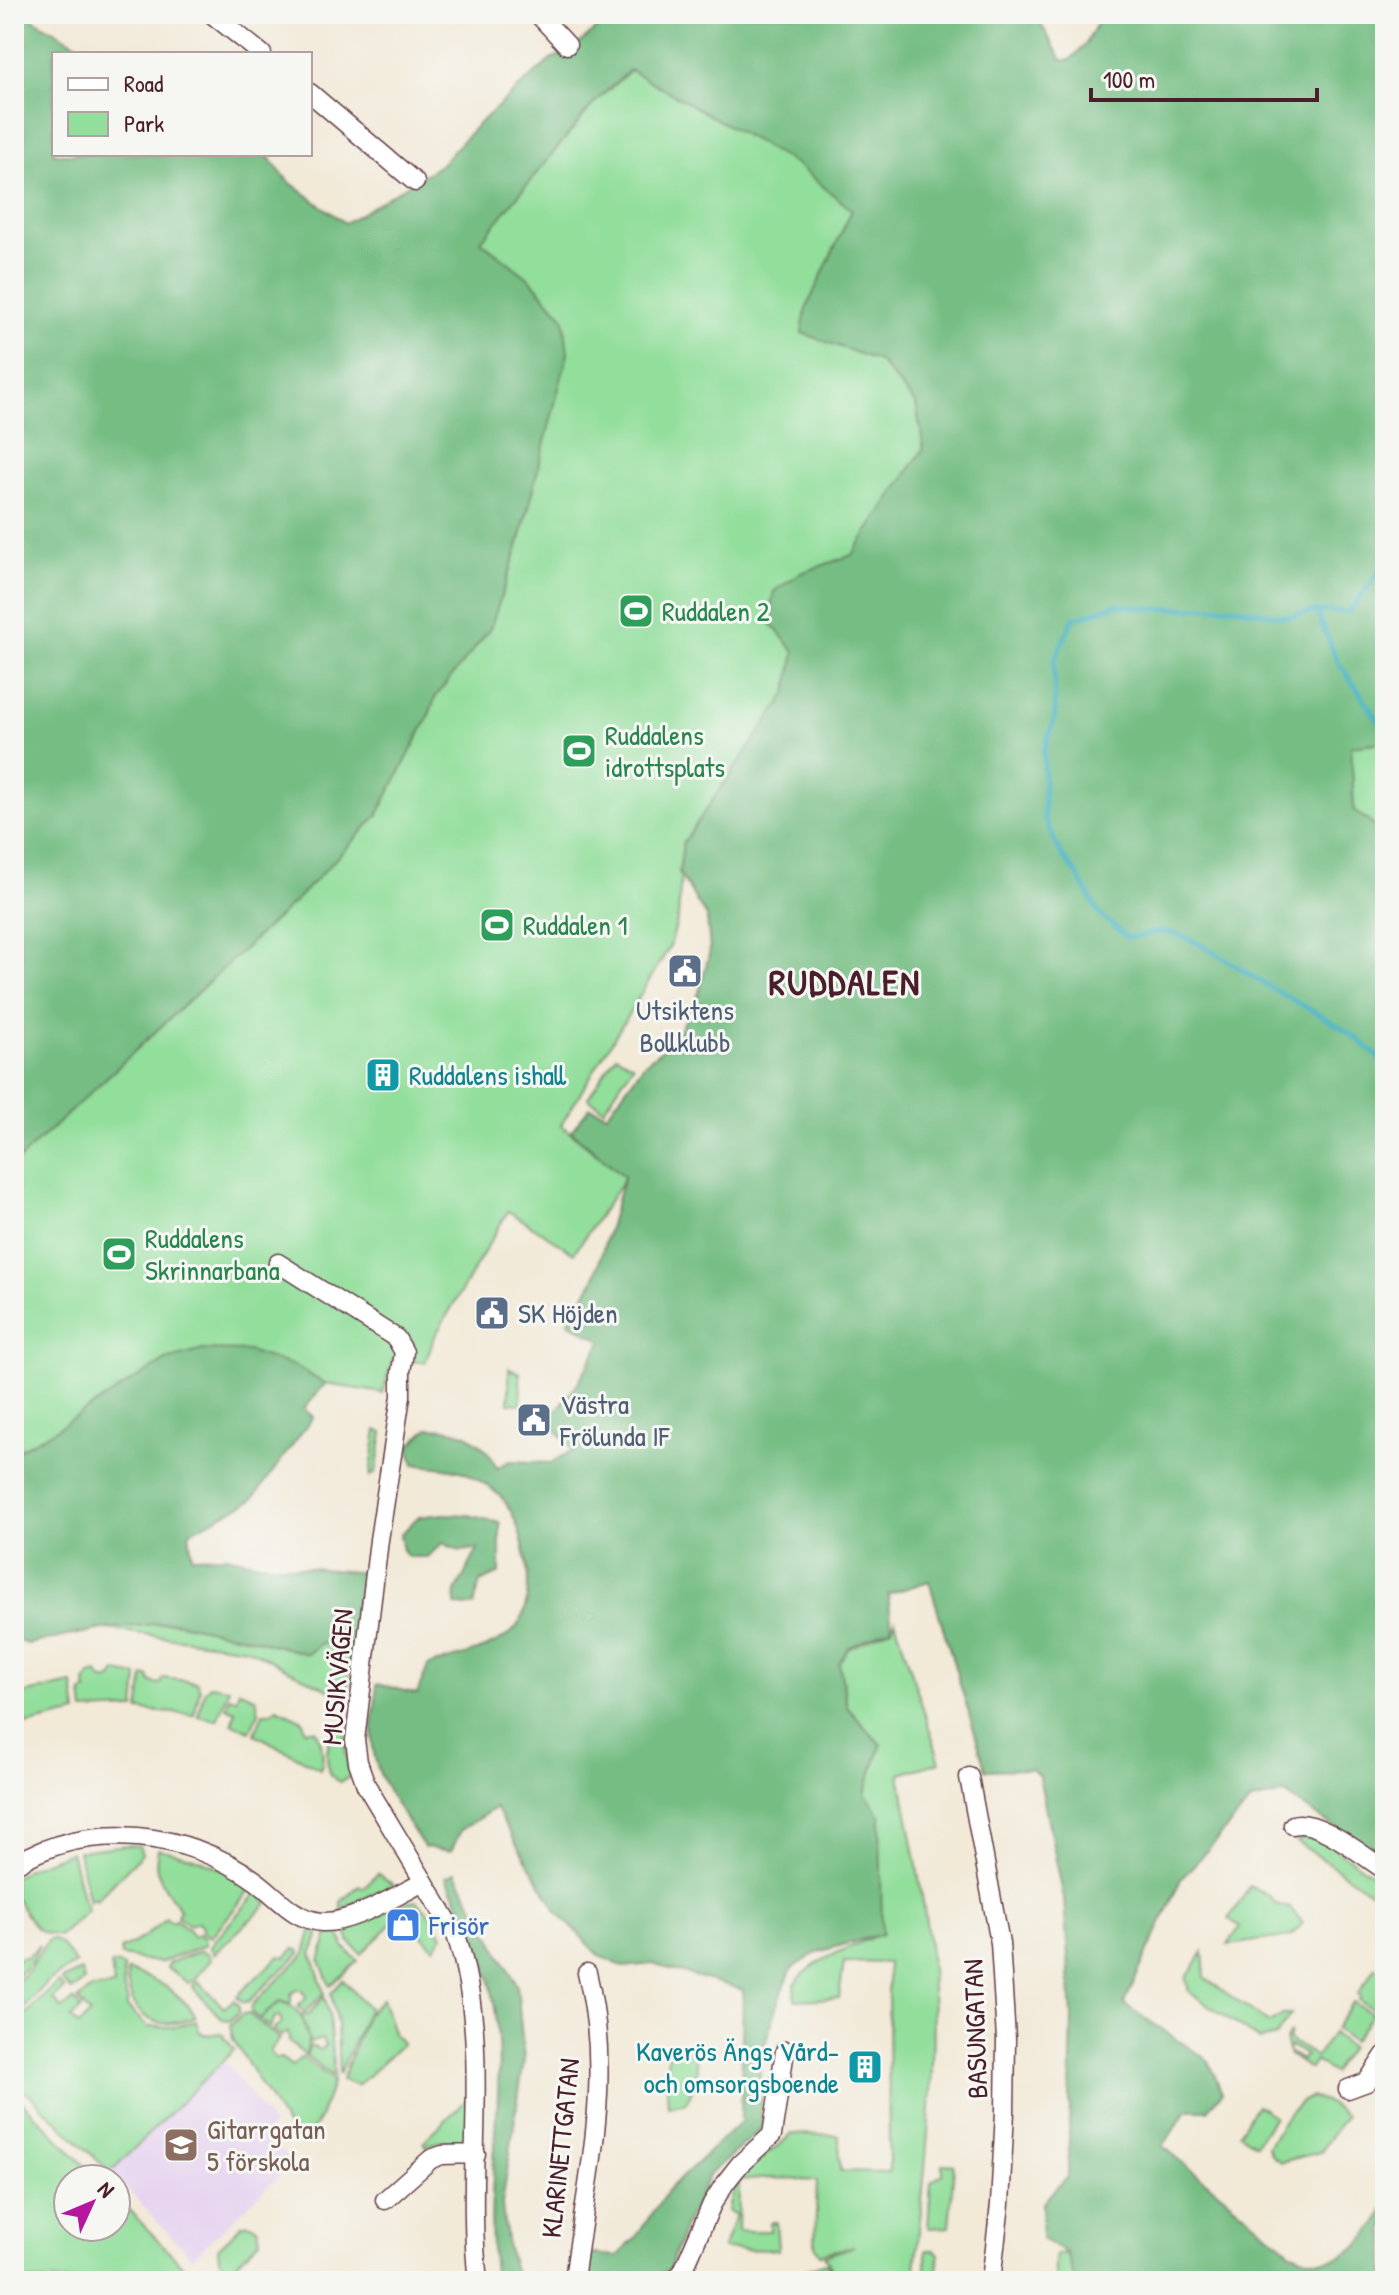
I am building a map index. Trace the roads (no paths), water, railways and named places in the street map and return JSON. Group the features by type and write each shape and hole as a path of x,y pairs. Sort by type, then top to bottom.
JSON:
{"street":[{"path":"212,14 260,52"},
{"path":"538,14 567,45"},
{"path":"312,95 415,182"},
{"name":"MUSIKVÄGEN","path":"278,1263 396,1338 404,1352 401,1396 379,1540 355,1740 366,1785 456,1935 465,1962 476,2052 472,2222 478,2281"},
{"name":"BASUNGATAN","path":"969,1777 1000,1943 1006,2039 1002,2173 991,2281"},
{"path":"1293,1825 1301,1822 1315,1827 1385,1870"},
{"path":"14,1865 45,1850 90,1839 128,1837 183,1843 232,1865 302,1918 327,1922 359,1913 424,1882"},
{"name":"KLARINETTGATAN","path":"574,2281 600,2089 596,2008 587,1973"},
{"path":"672,2281 682,2273 712,2204 725,2183 740,2164 772,2135 785,2051"},
{"path":"1348,2089 1367,2082 1385,2055"},
{"path":"385,2200 431,2159 442,2155 476,2154"}],"waterway":[{"path":"1385,564 1349,612 1316,611 1285,617 1234,607 1160,609 1116,605 1073,619 1054,661 1055,717 1044,751 1044,818 1061,854 1078,876 1100,915 1128,938 1166,932 1207,948 1343,1029 1385,1065"},
{"path":"1316,611 1337,660 1385,730"}],"place":[{"name":"Ruddalen 2","path":"636,611"},
{"name":"Ruddalens idrottsplats","path":"579,751"},
{"name":"Ruddalen 1","path":"497,925"},
{"name":"Utsiktens Bollklubb","path":"685,971"},
{"name":"Ruddalens ishall","path":"383,1075"},
{"name":"Ruddalens Skrinnarbana","path":"119,1254"},
{"name":"SK Höjden","path":"492,1313"},
{"name":"Västra Frölunda IF","path":"534,1420"},
{"name":"Frisör","path":"403,1925"},
{"name":"Kaverös Ängs Vård- och omsorgsboende","path":"865,2067"},
{"name":"Gitarrgatan 5 förskola","path":"181,2145"}],"district":[{"name":"RUDDALEN","path":"845,981"}]}
